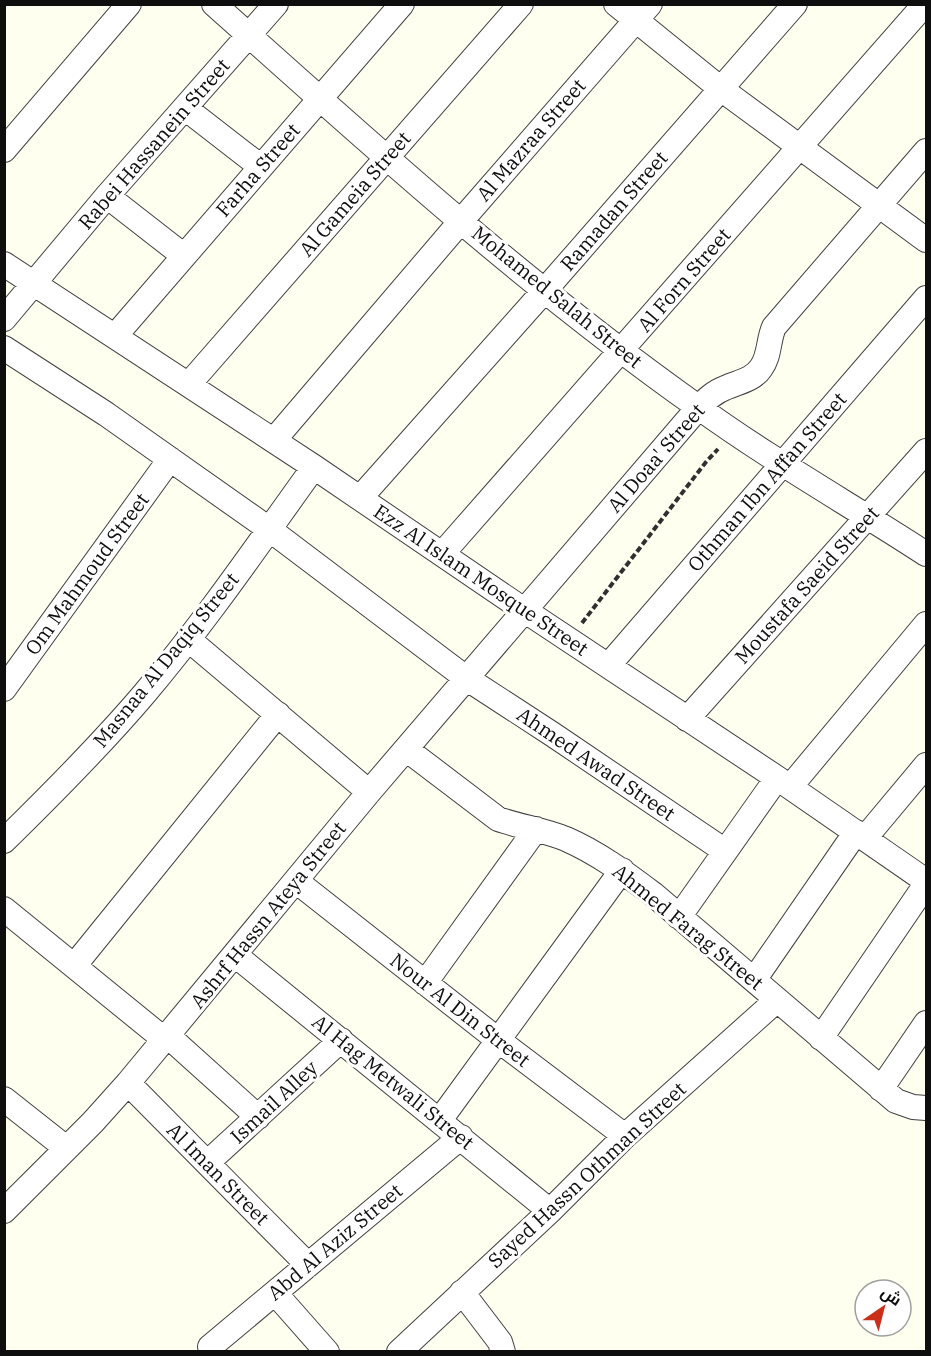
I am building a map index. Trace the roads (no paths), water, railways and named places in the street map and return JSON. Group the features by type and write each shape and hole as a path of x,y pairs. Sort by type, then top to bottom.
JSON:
{"street":[{"path":"4,150 129,4"},
{"name":"Mohamed Salah Street","path":"214,4 460,221 622,350 698,408 782,464 927,554"},
{"name":"Rabei Hassanein Street","path":"4,319 107,196 276,4"},
{"name":"Farha Street","path":"115,336 402,4"},
{"name":"Al Gameia Street","path":"189,384 521,4"},
{"path":"616,4 643,13 721,89 927,240"},
{"name":"Ramadan Street","path":"360,498 795,4"},
{"name":"Al Forn Street","path":"442,554 925,4"},
{"name":"Al Mazraa Street","path":"274,440 460,221 643,13"},
{"path":"184,108 261,167"},
{"name":"Al Doaa' Street","path":"524,610 698,408 709,397 724,388 752,377 761,369 767,358 770,336 774,327 927,151"},
{"path":"107,196 184,256"},
{"name":"Ezz Al Islam Mosque Street","path":"4,264 274,440 927,882"},
{"name":"Othman Ibn Affan Street","path":"608,666 927,298"},
{"name":"Ahmed Awad Street","path":"4,348 106,414 269,529 466,678 725,851"},
{"name":"Moustafa Saeid Street","path":"687,719 927,451"},
{"name":"Om Mahmoud Street","path":"4,689 170,459"},
{"name":"Masnaa Al Daqiq Street","path":"4,841 102,742 188,639 314,467"},
{"name":"Ashrf Hassn Ateya Street","path":"4,1210 93,1122 128,1083 369,792 524,610"},
{"path":"679,917 725,851 783,783 927,624"},
{"path":"188,639 369,792"},
{"path":"74,966 278,714"},
{"name":"Ahmed Farag Street","path":"406,749 498,819 536,828 566,839 622,870 896,1101 913,1107 927,1108"},
{"path":"754,980 860,835 927,765"},
{"path":"425,983 536,828"},
{"path":"440,1120 622,870"},
{"name":"Nour Al Din Street","path":"296,881 498,1040 625,1136"},
{"path":"821,1038 927,882"},
{"path":"4,909 166,1038 258,1117"},
{"name":"Al Hag Metwali Street","path":"235,956 550,1210"},
{"name":"Sayed Hassn Othman Street","path":"399,1352 625,1136 777,1000"},
{"path":"881,1089 927,1023"},
{"name":"Ismail Alley","path":"207,1163 341,1040"},
{"name":"Al Iman Street","path":"128,1083 308,1265"},
{"path":"4,1099 66,1148"},
{"name":"Abd Al Aziz Street","path":"210,1347 461,1137"},
{"path":"462,1292 500,1342 503,1352"},
{"path":"275,1293 327,1352"}]}
